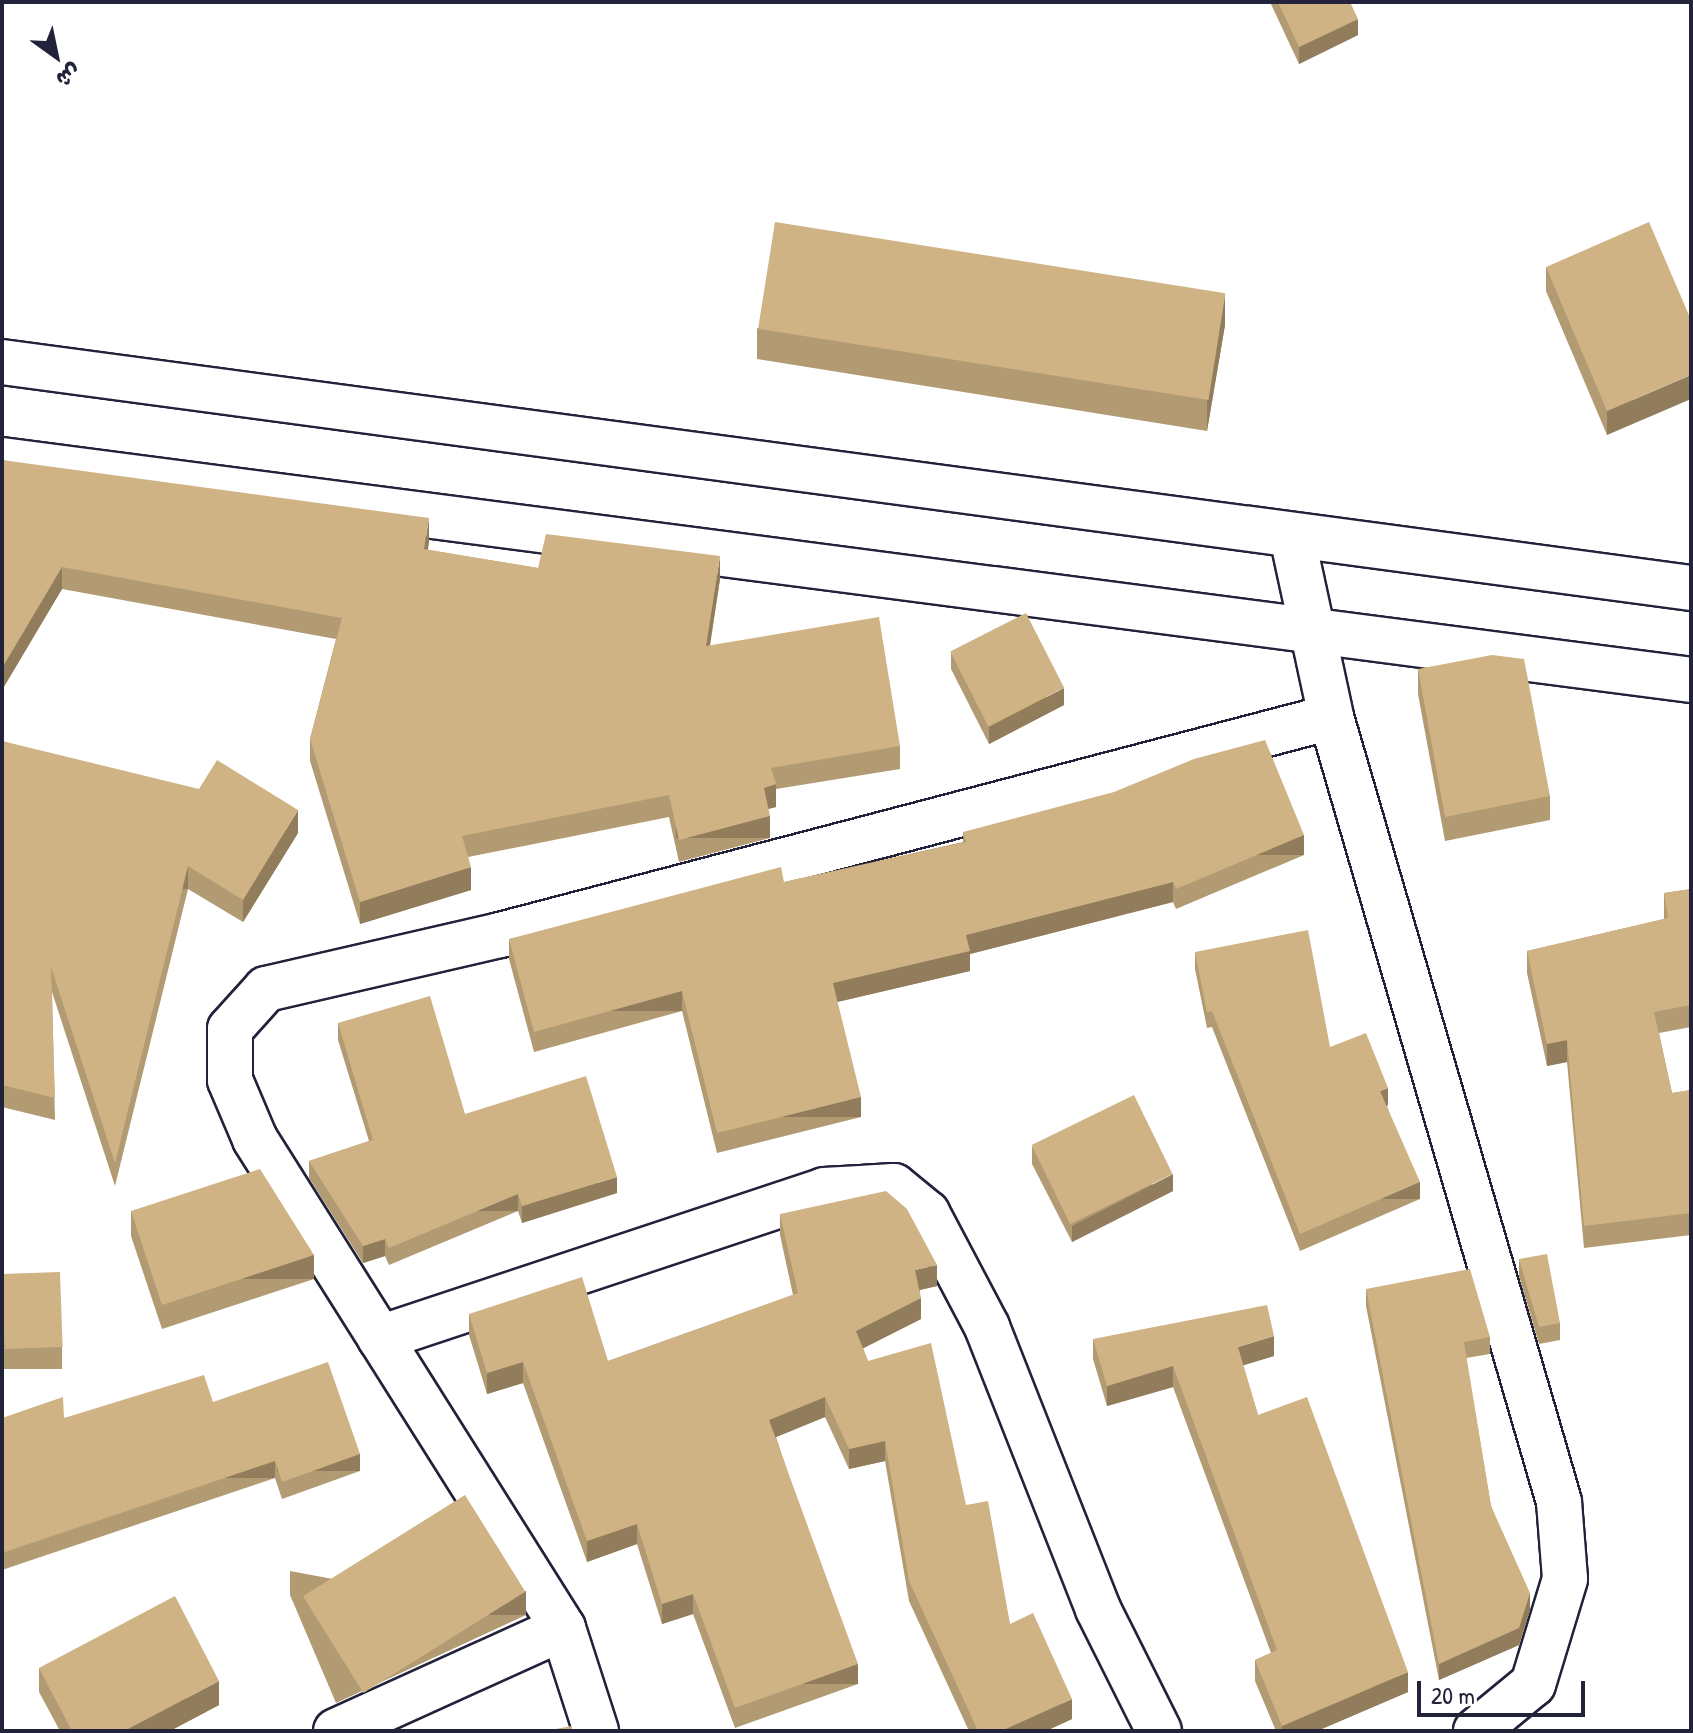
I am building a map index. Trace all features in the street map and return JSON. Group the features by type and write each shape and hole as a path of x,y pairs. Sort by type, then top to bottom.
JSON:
{"street":[{"path":"2,362 1691,588"},
{"path":"2,460 1313,635 1691,680"},
{"path":"1292,536 1331,717 1559,1502 1565,1579 1533,1684 1476,1731"},
{"path":"596,1731 563,1628 255,1139 230,1080 230,1029 266,989 500,935 1331,717"},
{"path":"380,1338 824,1190 894,1186 927,1213 987,1327 1098,1609 1159,1731"},
{"path":"336,1731 563,1628"}],"building":[{"path":"1278,2 1350,2 1358,19 1299,47"},
{"path":"775,222 1225,293 1208,400 758,329"},
{"path":"1649,222 1691,320 1691,375 1607,411 1546,267"},
{"path":"2,460 429,518 424,549 538,568 546,534 720,556 706,646 879,617 900,746 771,768 776,784 764,788 770,816 679,840 669,795 462,836 471,867 360,902 310,739 342,618 62,567 2,668"},
{"path":"1026,613 1064,688 988,726 950,652"},
{"path":"1492,655 1524,659 1550,796 1445,817 1418,669"},
{"path":"1265,740 1304,835 1176,889 1173,882 966,935 970,951 833,983 861,1097 717,1133 682,991 534,1032 509,939 781,867 784,882 966,842 963,832 1114,792 1194,759"},
{"path":"2,741 199,789 217,760 298,810 243,900 188,866 115,1163 51,967 55,1098 2,1085"},
{"path":"1691,889 1691,1005 1654,1012 1672,1093 1691,1090 1691,1213 1584,1226 1567,1040 1547,1044 1527,951 1668,918 1664,893"},
{"path":"1308,930 1330,1047 1366,1033 1388,1088 1380,1091 1420,1182 1300,1234 1212,1011 1207,1012 1195,952"},
{"path":"430,996 465,1114 586,1076 617,1177 522,1206 518,1194 389,1248 385,1239 363,1246 309,1161 373,1140 338,1023"},
{"path":"1134,1095 1173,1174 1070,1224 1032,1145"},
{"path":"260,1169 314,1255 162,1305 131,1211"},
{"path":"886,1191 907,1209 937,1265 915,1270 921,1298 856,1331 868,1361 931,1343 966,1505 988,1501 1010,1624 1033,1613 1072,1699 1001,1731 978,1731 909,1581 885,1441 849,1449 825,1397 769,1420 858,1664 735,1708 693,1594 662,1604 637,1524 587,1541 523,1362 487,1373 469,1314 582,1277 608,1361 798,1293 780,1214"},
{"path":"1547,1254 1560,1323 1539,1327 1519,1259"},
{"path":"1470,1269 1490,1337 1464,1342 1491,1506 1530,1593 1519,1628 1439,1664 1366,1289"},
{"path":"60,1272 63,1347 5,1349 2,1274"},
{"path":"1267,1305 1274,1336 1238,1347 1258,1415 1307,1397 1408,1672 1282,1726 1255,1660 1277,1650 1173,1366 1107,1386 1093,1339"},
{"path":"328,1362 360,1454 282,1482 275,1461 2,1553 2,1418 63,1397 64,1418 204,1375 213,1402"},
{"path":"465,1495 525,1592 363,1693 303,1596"},
{"path":"175,1596 219,1681 124,1731 72,1731 39,1668"},
{"path":"572,1726 572,1731 544,1731"}]}
